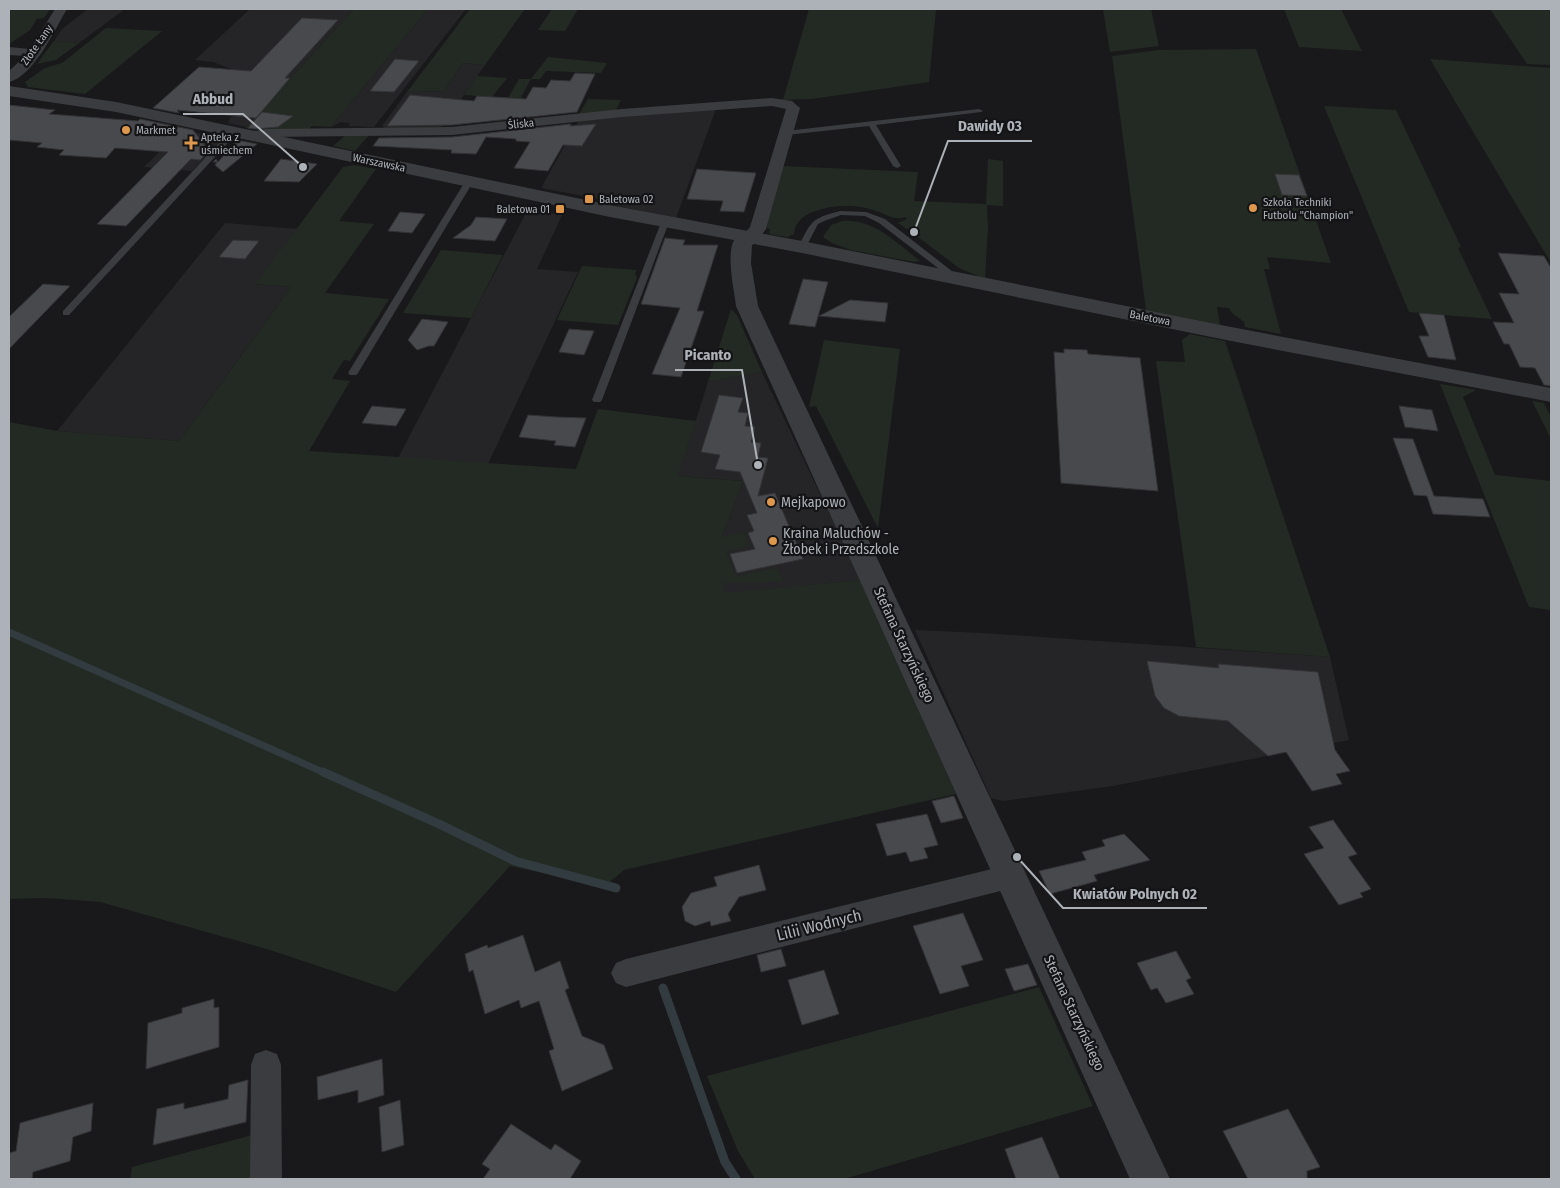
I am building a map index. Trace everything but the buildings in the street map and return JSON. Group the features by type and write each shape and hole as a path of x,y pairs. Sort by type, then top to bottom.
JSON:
{"street":[{"name":"Złote Łany","path":"9,78 28,62 61,9"},
{"path":"9,52 34,53"},
{"name":"Warszawska","path":"9,91 116,107 469,182 749,238"},
{"name":"Śliska","path":"242,134 452,131 703,107 772,102 790,105"},
{"name":"Stefana Starzyńskiego","path":"790,105 792,110 758,229 742,242 741,253 747,306 1012,876 1150,1179"},
{"name":"Baletowa","path":"749,238 802,247 1226,333 1551,395"},
{"name":"Lilii Wodnych","path":"626,973 1012,876"},
{"path":"266,1065 266,1179"}],"lane":[{"path":"786,133 979,111"},
{"path":"871,123 897,166"},
{"path":"66,313 242,134"},
{"path":"353,373 469,182"},
{"path":"802,247 815,224 821,219 840,213 866,214 882,221 958,280"},
{"path":"597,400 665,222"}],"shaded area":[{"path":"9,9 50,9 44,18 37,19 30,30 9,44"},
{"path":"88,9 125,9 79,43 54,41 62,29"},
{"path":"250,9 354,9 246,127 228,123 230,118 250,99 240,70 231,69 213,62 195,60"},
{"path":"354,9 428,9 331,127 312,126 308,130 245,128"},
{"path":"428,9 466,9 374,127 349,126 349,123 341,122 331,127"},
{"path":"470,9 525,9 485,65 463,63 444,91 407,92"},
{"path":"552,9 578,9 565,31 538,30"},
{"path":"809,9 936,9 929,82 812,99 783,100"},
{"path":"1103,9 1151,9 1159,46 1110,52"},
{"path":"1284,9 1341,9 1362,51 1299,47"},
{"path":"1490,9 1551,9 1551,65 1527,64"},
{"path":"106,28 162,31 85,94 28,87 25,82 45,68 62,63"},
{"path":"54,41 79,43 56,60 37,64"},
{"name":"Szkoła Techniki Futbolu \"Champion\"","path":"1256,49 1331,263 1267,257 1270,269 1264,269 1281,334 1245,327 1244,322 1231,312 1229,308 1217,307 1220,325 1146,310 1112,56 1159,50"},
{"path":"548,57 607,63 601,73 546,71 540,79 531,79"},
{"path":"1430,59 1551,68 1551,262 1545,253"},
{"path":"463,63 485,65 441,127 386,129 382,126 407,92 444,91"},
{"path":"477,76 507,78 492,97 464,95"},
{"path":"519,79 531,79 517,105 493,104 497,97 508,98"},
{"path":"588,99 621,100 615,112 579,114"},
{"path":"1324,106 1396,110 1461,247 1458,248 1492,319 1409,312"},
{"path":"716,109 676,218 604,203 605,200 541,188 579,120"},
{"path":"182,130 218,137 221,140 192,171 144,167"},
{"path":"370,134 355,151 333,146 346,135"},
{"path":"988,159 1003,161 1003,206 987,205 988,227 985,279 959,268 918,237 921,235 911,228 907,229 898,223 907,219 905,217 893,218 860,207 837,206 821,209 806,215 798,223 794,234 787,237 769,234 770,229 766,228 782,166 918,172 914,201 986,204"},
{"path":"354,165 376,169 339,221 374,224 325,293 389,299 350,361 344,360 332,379 350,381 309,451 576,469 598,409 696,421 678,476 743,481 722,537 744,532 749,546 726,551 736,576 777,568 783,581 722,583 725,593 861,580 956,794 624,870 605,886 510,866 396,992 270,950 100,902 47,898 9,899 9,422 57,431 179,441 291,287 255,284 343,167"},
{"path":"528,209 562,215 537,269 578,272 488,464 398,458"},
{"path":"842,221 864,223 884,233 920,261 914,262 851,250 832,243 823,237 831,225"},
{"path":"225,223 298,229 255,284 291,287 179,441 57,431"},
{"path":"441,250 503,255 471,318 403,313"},
{"path":"582,266 637,270 635,273 637,278 618,325 557,320"},
{"path":"731,309 737,315 762,372 708,382"},
{"path":"1190,334 1225,341 1330,657 1196,647 1156,361 1185,362 1182,340"},
{"path":"824,340 900,349 878,528 816,406 809,407"},
{"path":"762,372 861,580 725,594 711,554 722,537 743,481 678,476 708,382"},
{"path":"1440,384 1476,390 1463,397 1495,475 1551,481 1551,610 1529,607"},
{"path":"1532,401 1544,403 1551,417 1551,439"},
{"path":"915,630 1330,657 1349,740 1113,786 1003,801 991,798"},
{"path":"1039,987 1093,1106 844,1179 755,1179 738,1151 707,1076"},
{"path":"256,1134 254,1179 130,1179 132,1167"}],"waterway":[{"path":"9,632 325,773"},
{"path":"323,772 439,824 515,861 616,888"},
{"path":"663,988 725,1162 736,1179"}],"place":[{"name":"Markmet","path":"126,130"},
{"name":"Apteka z uśmiechem","path":"191,143"},
{"name":"Abbud","path":"303,167"},
{"name":"Baletowa 02","path":"589,199"},
{"name":"Szkoła Techniki Futbolu \"Champion\"","path":"1253,208"},
{"name":"Baletowa 01","path":"560,209"},
{"name":"Dawidy 03","path":"914,232"},
{"name":"Picanto","path":"758,465"},
{"name":"Mejkapowo","path":"771,502"},
{"name":"Kraina Maluchów - Żłobek i Przedszkole","path":"773,541"},
{"name":"Kwiatów Polnych 02","path":"1017,857"}]}
